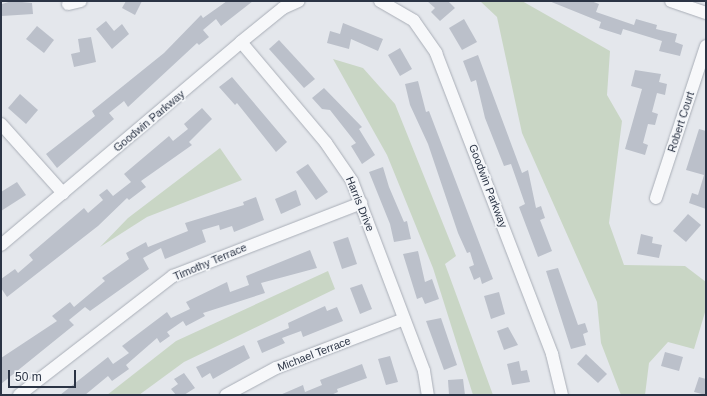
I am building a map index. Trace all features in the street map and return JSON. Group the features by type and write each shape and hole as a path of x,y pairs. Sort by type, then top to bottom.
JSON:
{"street":[{"path":"68,4 82,1"},
{"name":"Goodwin Parkway","path":"1,245 241,42 283,8 299,1"},
{"name":"Goodwin Parkway","path":"380,1 414,21 436,53 552,354 562,395"},
{"path":"671,1 706,13"},
{"name":"Harris Drive","path":"241,42 344,166 361,203 424,371 428,395"},
{"name":"Robert Court","path":"656,198 706,46"},
{"path":"1,124 63,194"},
{"name":"Timothy Terrace","path":"20,395 173,276 361,203"},
{"name":"Michael Terrace","path":"226,395 276,368 404,319"}],"green space":[{"path":"480,1 522,1 610,51 607,95 622,121 609,223 624,265 685,266 706,282 706,309 694,349 668,342 649,363 645,395 621,395 601,343 597,302 522,133 497,17"},
{"path":"333,59 363,68 395,104 456,256 445,264 493,395 473,395 433,268 387,155"},
{"path":"220,148 242,180 147,217 100,247 128,218"},
{"path":"328,271 335,289 184,362 139,395 107,395 176,341"}],"building":[{"path":"12,1 32,3 33,14 2,16 2,4"},
{"path":"126,1 142,1 135,15 122,8"},
{"path":"227,1 253,1 221,26 216,19 203,30 209,37 199,45 197,43 128,107 124,101 109,113 114,119 57,168 46,154 95,116 92,111 164,53 201,15 203,18"},
{"path":"427,1 448,1 455,8 440,21 431,12 435,8"},
{"path":"549,1 591,1 599,4 596,12 634,25 636,19 657,25 656,29 677,34 675,42 683,45 680,56 659,51 662,41 623,29 621,35 599,28 601,22"},
{"path":"464,19 477,42 462,50 449,28"},
{"path":"106,21 114,31 122,24 129,34 112,49 96,29"},
{"path":"343,23 383,39 378,51 351,39 349,49 327,43 330,31 340,34"},
{"path":"37,26 54,40 44,53 26,39"},
{"path":"91,37 96,62 74,67 71,54 80,52 78,39"},
{"path":"279,40 315,79 304,88 269,49"},
{"path":"400,48 412,69 400,76 388,55"},
{"path":"478,55 522,173 528,170 536,208 541,206 545,218 540,220 552,251 538,257 519,207 525,204 511,164 504,166 485,118 476,80 471,82 463,61"},
{"path":"635,70 661,74 659,82 667,84 665,95 657,93 652,112 658,114 655,125 648,124 643,143 648,145 645,155 625,149 642,89 631,86"},
{"path":"232,77 287,142 276,152 237,103 235,105 219,87"},
{"path":"418,81 426,112 429,111 493,279 482,284 480,277 474,280 469,267 474,265 470,252 467,253 458,233 428,144 410,105 405,84"},
{"path":"324,88 362,127 359,129 375,155 362,164 351,146 356,143 330,110 322,109 312,98"},
{"path":"20,94 38,110 26,124 8,108"},
{"path":"202,108 212,119 189,142 192,145 141,181 146,187 129,200 127,198 98,226 7,297 1,288 1,279 15,269 18,273 33,260 29,255 84,208 88,213 103,200 99,195 107,189 113,196 131,182 124,174 169,136 173,141 188,129 184,124"},
{"path":"699,129 706,131 706,209 689,203 692,193 698,195 704,175 686,170"},
{"path":"308,164 328,192 316,200 296,172"},
{"path":"383,167 389,187 404,222 407,221 411,239 394,242 390,224 369,172"},
{"path":"17,182 26,195 1,211 1,192"},
{"path":"296,190 301,205 281,214 275,199"},
{"path":"256,197 264,220 234,232 232,226 220,230 219,225 202,230 206,242 165,259 161,248 143,258 149,269 90,311 85,307 69,320 74,325 1,384 1,358 57,321 52,316 70,302 74,307 105,281 102,278 129,259 126,253 146,242 148,247 188,231 185,223 244,205 243,202"},
{"path":"688,214 701,225 686,242 673,231"},
{"path":"641,234 653,237 652,243 662,245 659,258 637,254"},
{"path":"348,237 357,264 342,269 333,242"},
{"path":"310,250 317,268 261,283 265,293 203,313 205,316 186,326 183,321 167,332 170,336 160,343 157,338 126,365 129,369 112,381 108,376 85,395 60,395 108,357 113,364 129,353 122,346 167,312 171,318 190,309 186,302 227,282 230,292 249,285 246,276"},
{"path":"418,251 425,282 432,279 439,299 425,304 422,297 417,299 403,254"},
{"path":"558,268 578,325 585,323 588,332 583,334 586,345 571,349 546,271"},
{"path":"362,284 372,309 360,314 350,288"},
{"path":"499,292 505,314 491,319 484,296"},
{"path":"325,306 327,311 337,307 343,321 303,337 301,331 282,338 285,343 262,353 257,341 289,328 288,323"},
{"path":"441,318 457,365 444,370 426,321"},
{"path":"508,327 518,345 504,350 497,331"},
{"path":"244,345 250,358 213,379 210,373 202,378 196,367"},
{"path":"665,352 683,357 679,371 661,366"},
{"path":"586,354 607,374 598,383 577,364"},
{"path":"390,356 398,382 386,385 378,359"},
{"path":"519,361 521,371 527,370 530,382 512,385 507,364"},
{"path":"362,364 367,378 337,389 338,392 331,395 280,395 303,385 305,392 322,385 320,380"},
{"path":"184,373 195,388 184,395 176,395 171,389 178,384 174,379"},
{"path":"699,377 706,379 706,395 694,392"},
{"path":"463,379 465,395 449,395 448,380"}]}
